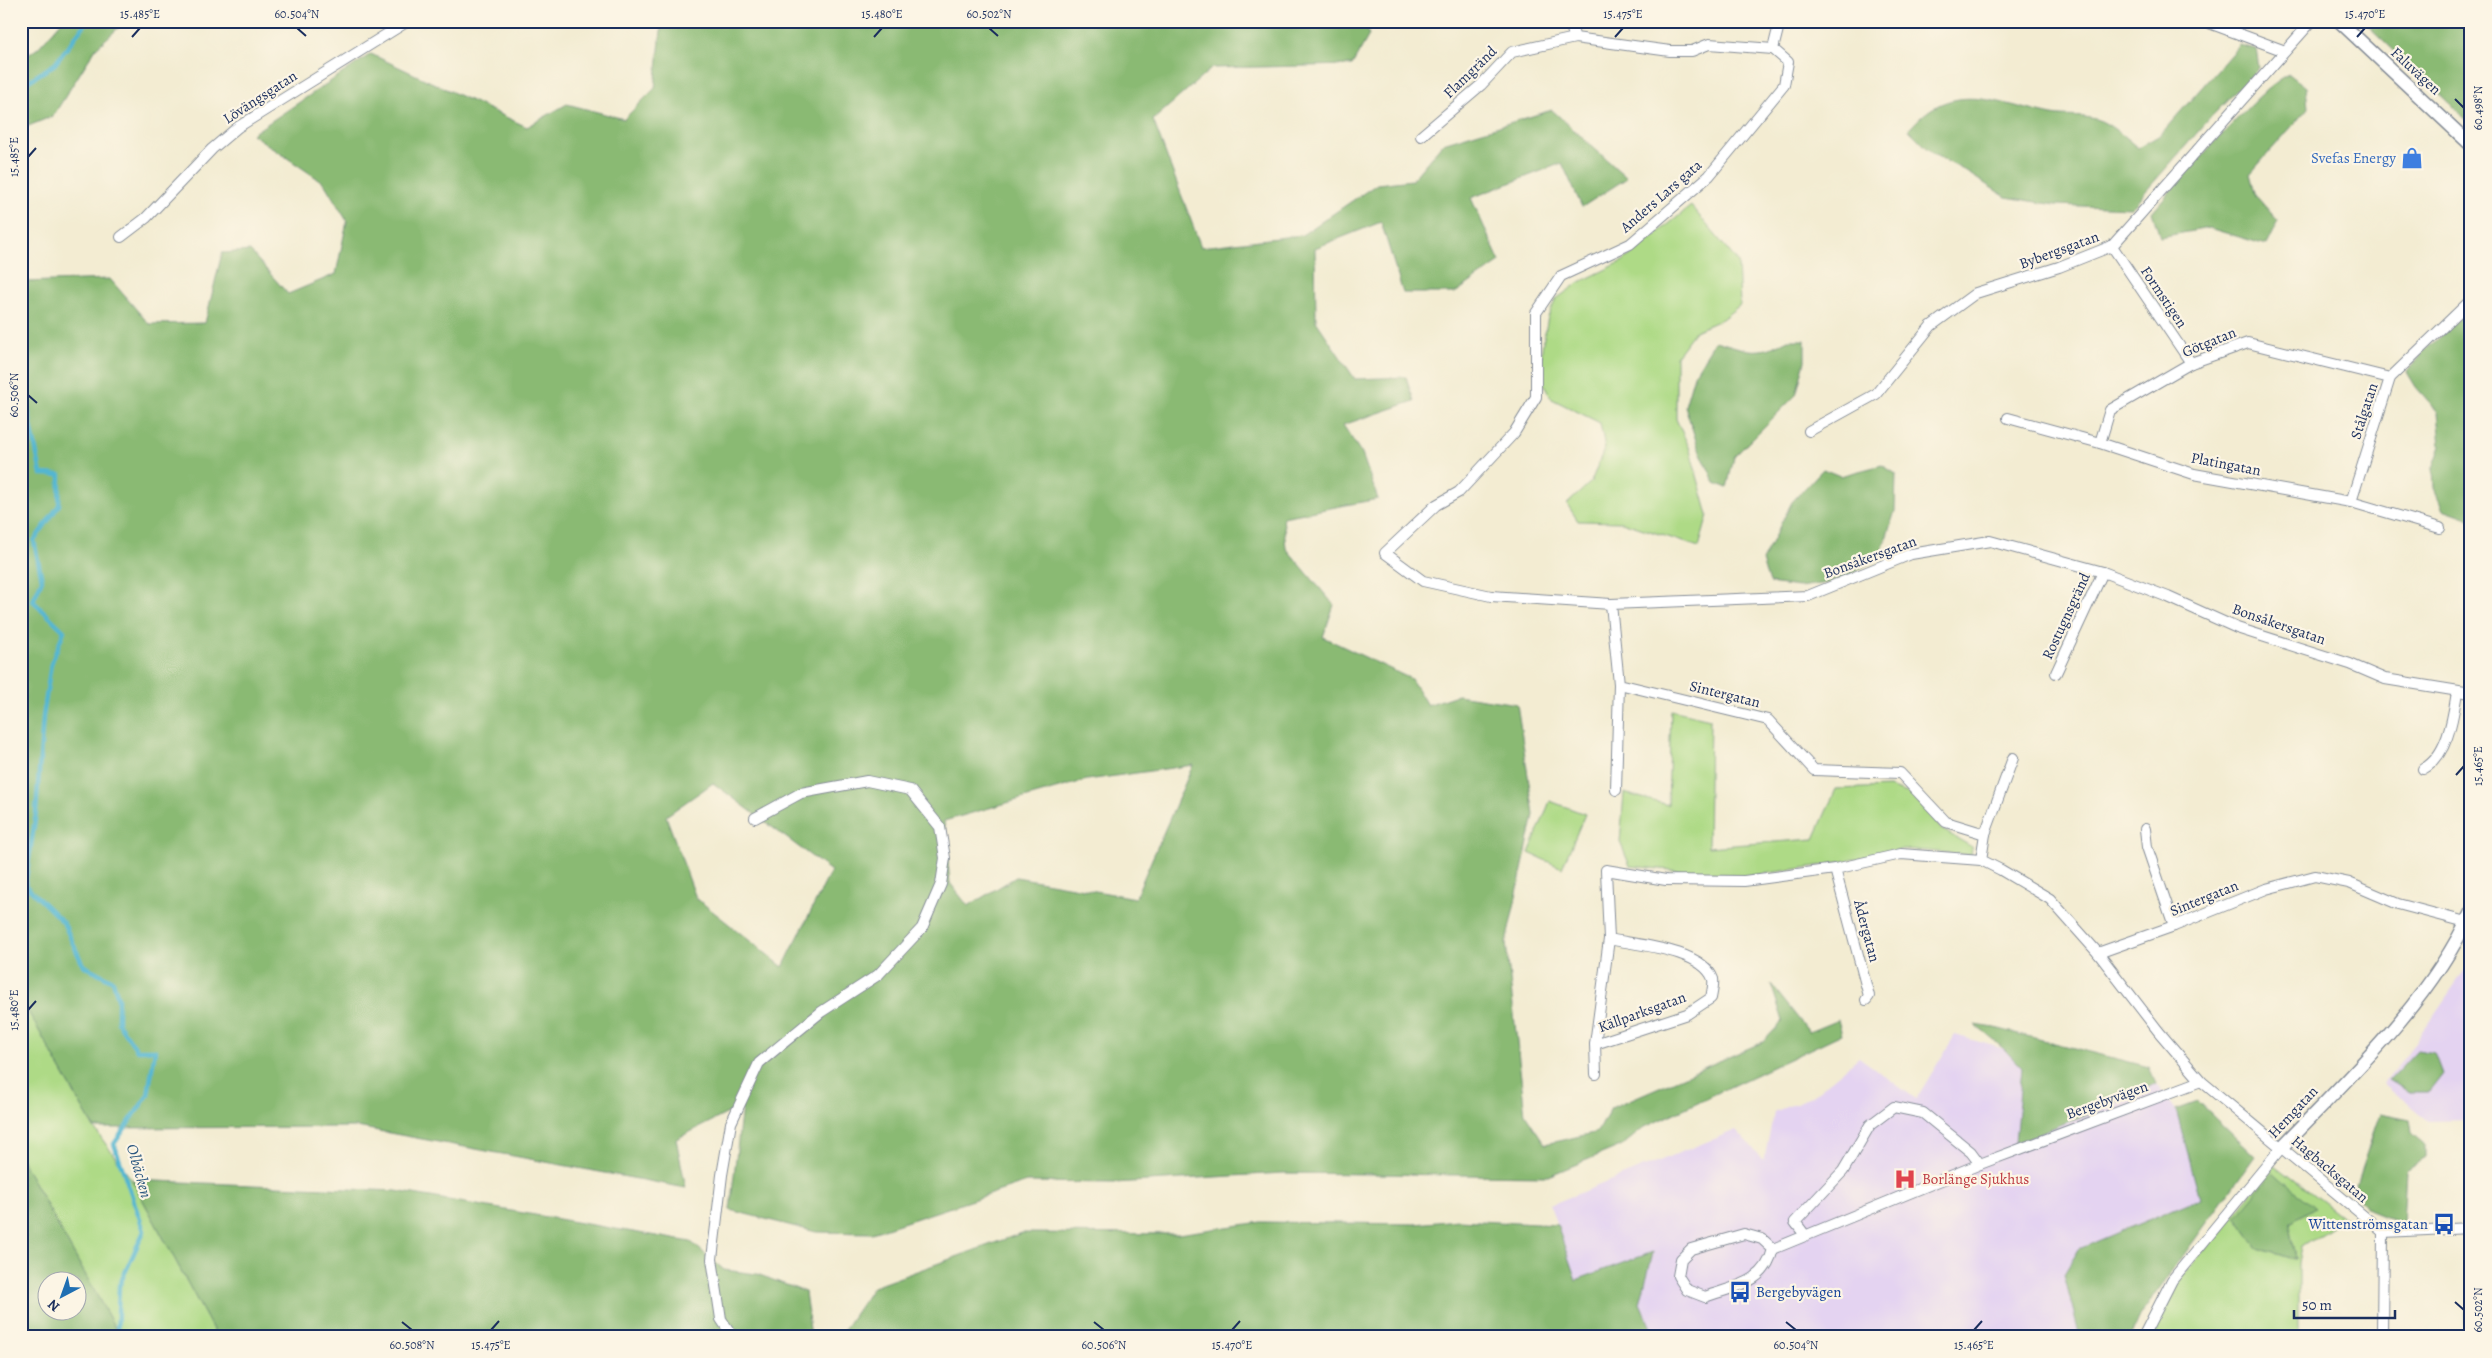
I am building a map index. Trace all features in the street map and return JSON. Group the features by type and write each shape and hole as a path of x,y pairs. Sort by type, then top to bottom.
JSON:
{"street":[{"name":"Lövängsgatan","path":"121,236 146,218 212,149 238,127 408,21"},
{"path":"1569,21 1576,38 1670,51 1692,51 1709,44 1773,49 1780,21"},
{"path":"2204,21 2285,51 2312,21"},
{"name":"Faluvägen","path":"2339,21 2471,145"},
{"name":"Flamgränd","path":"1421,136 1481,85 1512,52 1576,38"},
{"name":"Anders Lars gata","path":"1385,553 1436,505 1459,492 1514,433 1536,397 1536,313 1561,276 1630,244 1709,176 1784,85 1788,62 1773,49"},
{"name":"Bybergsgatan","path":"1809,431 1876,394 1931,326 1976,293 2059,267 2112,246 2285,51"},
{"name":"Formstigen","path":"2112,246 2191,363"},
{"name":"Stålgatan","path":"2351,502 2390,378 2471,300"},
{"name":"Götgatan","path":"2100,443 2110,410 2191,363 2248,342 2390,378"},
{"name":"Platingatan","path":"2008,418 2100,443 2194,474 2351,502 2440,528"},
{"name":"Bonsåkersgatan","path":"1385,553 1424,581 1491,596 1611,604 1808,596 1911,554 1990,541 2103,572 2168,596 2237,628 2350,664 2385,679 2471,693"},
{"name":"Rostugnsgränd","path":"2056,673 2103,572"},
{"path":"1611,604 1619,684 1616,790"},
{"name":"Sintergatan","path":"1619,684 1768,720 1814,770 1900,773 1946,822 1985,834"},
{"path":"2423,769 2432,764 2444,743 2457,692"},
{"path":"1981,860 1985,834 2013,758"},
{"path":"733,1337 721,1319 712,1259 722,1175 731,1123 759,1063 822,1012 878,975 922,928 941,884 945,858 940,827 910,790 867,780 801,793 755,818"},
{"path":"2145,829 2147,847 2174,926"},
{"path":"1835,869 1901,854 1981,860 2050,899 2098,954"},
{"name":"Källparksgatan","path":"1596,1074 1594,1044 1609,939 1606,870 1666,880 1744,881 1835,869"},
{"name":"Ådergatan","path":"1835,869 1869,996 1866,1000"},
{"name":"Sintergatan","path":"2098,954 2266,889 2315,876 2349,883 2398,904 2468,917"},
{"name":"Hemgatan","path":"2143,1337 2172,1280 2281,1148 2368,1057 2431,981 2468,917"},
{"name":"Källparksgatan","path":"1594,1044 1688,1014 1711,998 1713,980 1703,964 1682,954 1609,939"},
{"name":"Hagbacksgatan","path":"2098,954 2159,1032 2201,1081 2383,1232"},
{"name":"Bergebyvägen","path":"1773,1249 1980,1164 2201,1081"},
{"path":"1805,1235 1795,1222 1843,1171 1870,1125 1894,1107 1923,1113 1971,1152 1980,1164"},
{"path":"2382,1337 2383,1232 2471,1228"},
{"path":"1744,1234 1762,1239 1773,1249 1770,1263 1760,1276 1705,1297 1688,1290 1678,1276 1681,1259 1691,1248 1744,1234"}],"shaded area":[{"path":"2471,961 2471,1120 2429,1121 2383,1084 2414,1044"},
{"name":"Borlänge Sjukhus","path":"1955,1035 2004,1049 2022,1068 2015,1143 2132,1096 2156,1083 2176,1110 2200,1198 2079,1249 2064,1274 2080,1337 1655,1337 1640,1303 1653,1253 1575,1280 1550,1205 1736,1130 1764,1160 1774,1112 1811,1097 1859,1057 1916,1099"}],"green space":[{"path":"62,21 126,21 96,48 53,116 21,129 21,60 38,48"},
{"path":"662,21 1364,21 1369,35 1352,65 1212,68 1153,120 1201,247 1302,235 1377,184 1412,180 1443,143 1552,110 1627,178 1582,207 1562,163 1471,198 1500,262 1455,293 1403,293 1381,222 1315,248 1316,321 1355,379 1406,377 1414,401 1343,425 1362,454 1378,499 1283,517 1286,548 1334,605 1323,637 1411,679 1427,705 1457,695 1517,704 1534,815 1506,943 1525,1114 1545,1144 1598,1132 1611,1108 1763,1042 1783,1021 1771,984 1809,1032 1838,1020 1842,1034 1645,1127 1623,1145 1548,1176 1283,1173 1114,1183 1027,1182 872,1233 816,1232 730,1210 742,1106 676,1139 686,1188 357,1127 94,1128 21,999 21,256 23,282 110,279 149,324 205,323 222,253 250,251 288,294 336,274 347,221 324,183 252,134 371,54 527,127 567,104 624,119 655,88","holes":["1193,765 1135,898 1016,877 968,906 950,883 944,821 1087,780","713,783 831,871 783,967 696,898 666,816"]},
{"path":"2363,21 2471,21 2471,124"},
{"path":"2239,45 2256,49 2259,68 2211,117 2131,208 2056,205 2006,197 1960,168 1933,154 1909,130 1925,114 1941,104 1958,99 1976,99 1994,101 2052,115 2095,119 2111,126 2138,148 2160,135"},
{"path":"2289,74 2306,87 2308,108 2250,174 2256,196 2278,221 2266,245 2209,228 2160,237 2152,212 2252,103 2273,84"},
{"path":"1691,206 1738,262 1740,305 1722,319 1695,331 1676,356 1676,419 1689,447 1708,515 1699,547 1622,522 1578,521 1567,504 1591,482 1605,447 1600,423 1552,399 1541,379 1542,348 1548,317 1556,299 1580,282 1623,261"},
{"path":"2471,307 2471,519 2443,509 2434,488 2433,468 2441,446 2438,412 2416,387 2407,372 2422,353"},
{"path":"1788,340 1805,340 1805,361 1796,395 1734,457 1727,488 1715,483 1698,447 1685,406 1694,375 1715,341 1744,349 1759,350 1767,349"},
{"path":"1882,465 1896,474 1895,511 1881,554 1856,571 1828,583 1799,587 1769,583 1762,561 1792,502 1823,469 1840,476"},
{"path":"1671,710 1710,719 1708,847 1814,839 1836,789 1889,787 1914,795 1941,829 1972,847 1971,855 1904,849 1831,864 1742,877 1630,866 1620,842 1624,793 1668,805"},
{"path":"1550,801 1585,814 1562,868 1529,853"},
{"path":"21,999 94,1128 132,1180 217,1337 120,1337 88,1279 88,1270 83,1270 21,1159"},
{"path":"1975,1025 1995,1028 2149,1067 2156,1083 2132,1096 2015,1143 2022,1068 2004,1049"},
{"path":"2417,1050 2435,1053 2443,1074 2429,1092 2409,1092 2389,1080"},
{"path":"2198,1102 2255,1156 2139,1317 2130,1337 2080,1337 2064,1274 2079,1249 2200,1198 2176,1110"},
{"path":"2380,1114 2410,1120 2412,1133 2425,1144 2425,1158 2406,1170 2403,1224 2368,1210 2354,1190"},
{"path":"21,1159 83,1270 38,1270 38,1320 88,1320 88,1279 120,1337 21,1337"},
{"path":"2275,1165 2345,1219 2302,1247 2299,1264 2299,1337 2149,1337 2175,1285","holes":["2315,1208 2290,1223 2296,1260 2258,1248 2236,1217"]},
{"path":"2274,1172 2315,1208 2290,1223 2296,1260 2258,1248 2236,1217"},
{"path":"132,1180 396,1191 691,1242 724,1270 757,1274 805,1292 811,1337 217,1337"},
{"path":"1458,1220 1557,1225 1576,1280 1653,1252 1640,1303 1655,1337 839,1337 873,1287 1022,1233 1178,1234 1261,1222 1415,1224"},
{"path":"2466,1313 2471,1313 2471,1337 2466,1337"}],"waterway":[{"name":"Olbäcken","path":"21,86 55,64 87,21"},
{"name":"Olbäcken","path":"21,377 41,474 60,475 59,505 34,541 42,580 33,601 64,631 51,664 43,717 36,813 25,885 63,922 83,965 113,981 118,998 118,1023 137,1050 155,1050 148,1095 114,1144 144,1231 119,1286 117,1337"}],"place":[{"name":"Svefas Energy","path":"2412,158"},
{"name":"Borlänge Sjukhus","path":"1905,1179"},
{"name":"Wittenströmsgatan","path":"2444,1224"},
{"name":"Bergebyvägen","path":"1740,1292"}]}
